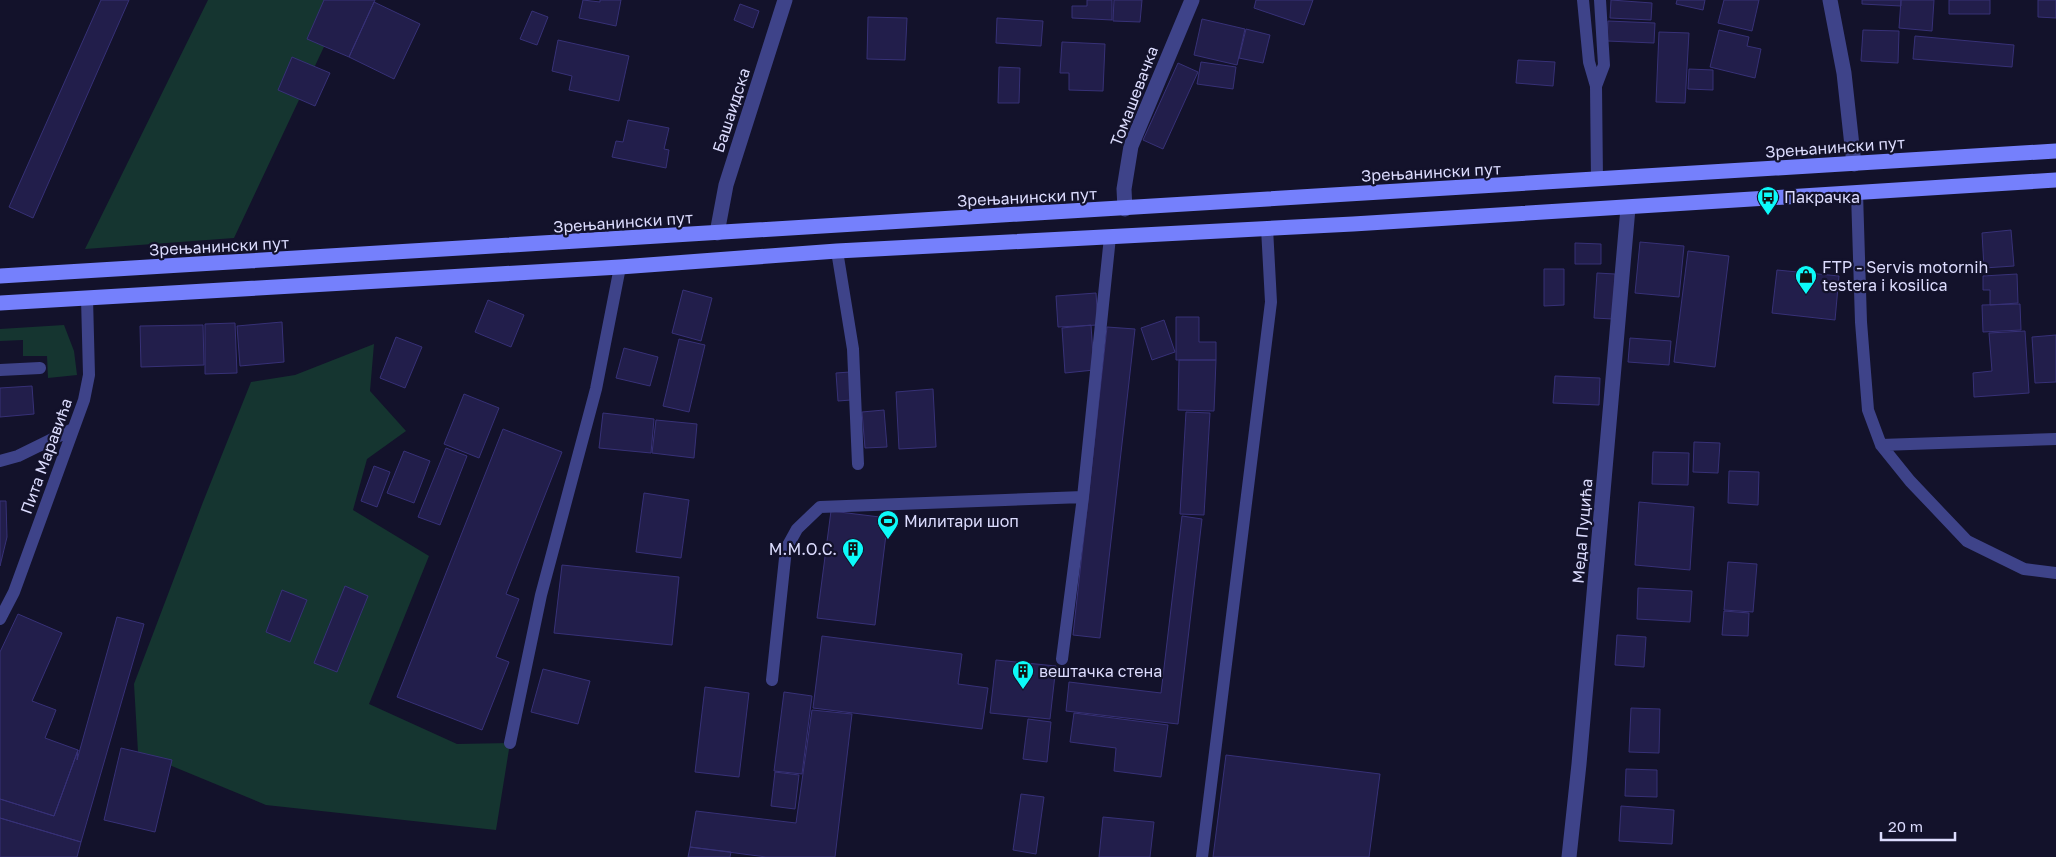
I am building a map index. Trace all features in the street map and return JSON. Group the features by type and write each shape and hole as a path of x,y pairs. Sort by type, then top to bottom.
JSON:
{"main road":[{"name":"Зрењанински пут","path":"0,276 2056,151"},
{"path":"0,303 620,268 837,251 1628,208 2056,180"}],"street":[{"name":"Башаидска","path":"717,233 726,185 785,0"},
{"name":"Томашевачка","path":"1125,209 1125,182 1131,146 1192,0"},
{"path":"1830,0 1844,73 1854,164"},
{"name":"Меда Пуцића","path":"1569,857 1579,764 1628,208"}],"lane":[{"path":"1583,0 1589,62 1596,86 1597,180"},
{"path":"1596,86 1604,64 1600,0"},
{"path":"1857,193 1861,322 1868,410 1881,445 1910,481 1967,541 2024,569 2056,573"},
{"path":"1202,857 1271,302 1267,228"},
{"path":"1062,659 1083,497 1110,237"},
{"path":"837,251 853,349 858,464"},
{"path":"510,743 542,595 596,389 620,268"},
{"name":"Пита Маравића","path":"0,619 16,585 84,400 89,375 87,298"},
{"path":"0,370 40,368"},
{"path":"0,461 18,456 73,429"},
{"path":"1881,445 2056,439"},
{"path":"772,680 786,550 797,529 820,508 1083,497"}],"green space":[{"path":"208,0 346,0 234,238 85,249"},
{"path":"64,325 74,351 77,375 48,378 47,356 23,356 23,340 0,341 0,329"},
{"path":"374,344 370,391 406,431 367,459 353,510 429,556 369,704 457,744 510,743 496,830 266,805 138,752 134,684 251,382 295,375"}],"building":[{"path":"101,0 129,0 33,218 9,207"},
{"path":"324,0 375,0 349,57 307,39"},
{"path":"583,0 600,2 600,0 621,0 616,26 579,18"},
{"path":"1087,0 1112,0 1112,20 1072,18 1072,6 1087,6"},
{"path":"1114,0 1142,0 1140,22 1113,21"},
{"path":"1256,0 1313,0 1304,25 1254,8"},
{"path":"1611,0 1652,3 1651,20 1610,18"},
{"path":"1677,0 1705,0 1703,10 1676,4"},
{"path":"1724,0 1759,0 1752,31 1718,23"},
{"path":"1862,0 1901,0 1901,6 1862,4"},
{"path":"1901,0 1934,0 1932,31 1899,28"},
{"path":"1949,0 1990,0 1990,14 1949,14"},
{"path":"2038,0 2056,0 2056,18 2038,17"},
{"path":"374,2 420,24 394,79 349,57"},
{"path":"740,4 759,11 753,28 734,20"},
{"path":"532,11 548,17 537,45 520,39"},
{"path":"868,17 907,18 905,60 867,59"},
{"path":"997,18 1043,21 1041,46 996,43"},
{"path":"1202,19 1245,29 1237,65 1194,55"},
{"path":"1608,21 1655,23 1654,43 1607,41"},
{"path":"1246,29 1270,35 1263,63 1239,58"},
{"path":"1719,30 1749,37 1747,46 1761,49 1755,78 1710,67"},
{"path":"1863,30 1899,31 1898,63 1861,61"},
{"path":"1659,32 1689,33 1685,103 1656,102"},
{"path":"1915,36 2014,45 2012,67 1913,59"},
{"path":"558,40 629,56 619,101 569,90 572,76 552,71"},
{"path":"1062,42 1105,44 1103,91 1069,90 1069,73 1060,73"},
{"path":"292,57 330,73 315,106 278,90"},
{"path":"1518,60 1555,62 1553,86 1516,83"},
{"path":"1201,62 1236,67 1233,89 1197,84"},
{"path":"1178,63 1198,72 1163,149 1143,140"},
{"path":"999,67 1020,68 1019,103 998,103"},
{"path":"1689,69 1713,70 1713,90 1688,89"},
{"path":"628,120 669,128 664,149 669,150 666,168 612,157 616,141 623,142"},
{"path":"2011,230 2014,266 1984,268 1982,233"},
{"path":"1640,242 1684,246 1679,297 1635,293"},
{"path":"1575,243 1601,244 1601,264 1575,264"},
{"path":"1688,251 1729,256 1715,367 1674,362"},
{"path":"1544,269 1564,269 1564,305 1544,306"},
{"name":"FTP - Servis motornih testera i kosilica","path":"1777,270 1839,276 1835,320 1772,313"},
{"path":"1597,273 1615,274 1613,319 1594,318"},
{"path":"2017,274 2018,303 1990,305 1990,290 1983,290 1983,276"},
{"path":"683,290 712,298 701,341 672,333"},
{"path":"1096,293 1098,325 1058,327 1056,296"},
{"path":"488,300 524,315 511,347 475,332"},
{"path":"2020,304 2021,330 1983,332 1982,305"},
{"path":"1176,317 1199,317 1199,342 1216,342 1216,360 1176,360"},
{"path":"1164,320 1175,352 1152,360 1141,328"},
{"path":"282,322 284,362 240,366 237,326"},
{"path":"235,323 237,373 205,374 205,324"},
{"path":"203,325 204,365 141,367 140,326"},
{"path":"1091,325 1094,370 1065,373 1062,328"},
{"path":"1107,327 1135,329 1100,638 1073,635"},
{"path":"2025,331 2029,393 1974,397 1973,373 1992,371 1989,333"},
{"path":"2056,335 2056,382 2035,383 2032,337"},
{"path":"396,337 422,347 405,388 380,378"},
{"path":"1630,338 1671,341 1669,365 1628,362"},
{"path":"679,339 705,345 689,412 663,406"},
{"path":"624,348 658,357 650,386 616,378"},
{"path":"1179,360 1216,360 1214,411 1178,410"},
{"path":"850,372 851,400 838,401 836,373"},
{"path":"1555,376 1600,378 1599,405 1553,403"},
{"path":"32,386 34,414 0,417 0,388"},
{"path":"933,389 936,447 899,449 896,392"},
{"path":"464,394 499,408 479,458 444,444"},
{"path":"884,410 887,447 865,448 862,412"},
{"path":"1186,412 1210,413 1204,515 1180,514"},
{"path":"603,413 654,419 651,453 599,448"},
{"path":"656,420 697,424 694,458 652,453"},
{"path":"503,429 562,452 506,594 519,599 496,657 509,662 482,730 397,697"},
{"path":"1694,442 1720,443 1718,473 1693,472"},
{"path":"446,448 467,456 440,525 418,517"},
{"path":"404,451 430,461 414,503 387,493"},
{"path":"1653,452 1689,453 1688,485 1652,484"},
{"path":"374,466 390,472 377,507 361,501"},
{"path":"1729,471 1759,472 1758,505 1728,503"},
{"path":"644,493 689,500 681,558 636,552"},
{"path":"0,501 6,501 7,537 0,566"},
{"path":"1639,502 1694,507 1690,570 1635,565"},
{"name":"M.M.O.C.","path":"831,511 888,518 875,625 817,618"},
{"path":"1182,516 1202,519 1178,724 1066,711 1069,682 1161,693"},
{"path":"1728,562 1757,564 1753,612 1724,610"},
{"path":"562,565 679,577 672,645 554,633"},
{"path":"345,586 368,596 337,672 314,663"},
{"path":"1638,588 1692,591 1690,622 1637,619"},
{"path":"282,590 307,600 290,642 266,632"},
{"path":"1724,611 1749,613 1748,636 1722,635"},
{"path":"18,614 62,633 32,701 56,710 45,738 78,750 54,816 0,799 0,652"},
{"path":"117,617 144,624 81,842 0,818 0,799 54,816 78,750 77,760"},
{"path":"1617,635 1646,637 1644,667 1615,665"},
{"path":"822,636 962,654 958,684 988,688 982,729 813,708"},
{"name":"вештачка стена","path":"996,660 1056,666 1050,719 990,713"},
{"path":"543,669 590,681 578,724 531,712"},
{"path":"705,687 749,693 739,777 695,772"},
{"path":"784,692 812,696 802,774 774,771"},
{"path":"1631,708 1660,709 1659,753 1629,752"},
{"path":"812,710 852,714 835,857 766,857 690,847 696,811 796,823"},
{"path":"1074,713 1168,725 1161,777 1114,771 1116,748 1070,742"},
{"path":"1028,719 1051,722 1047,762 1023,759"},
{"path":"121,748 172,760 155,832 104,820"},
{"path":"1226,755 1380,774 1369,857 1213,857"},
{"path":"1626,769 1657,770 1657,797 1625,796"},
{"path":"775,772 799,775 795,809 771,806"},
{"path":"1021,794 1044,797 1036,854 1013,850"},
{"path":"1621,806 1674,810 1672,844 1619,841"},
{"path":"1103,817 1154,822 1150,857 1099,857"},
{"path":"0,818 81,842 77,857 0,857"},
{"path":"690,847 731,852 730,857 688,857"}],"place":[{"name":"Пакрачка","path":"1768,216"},
{"name":"FTP - Servis motornih testera i kosilica","path":"1806,295"},
{"name":"Милитари шоп","path":"888,540"},
{"name":"M.M.O.C.","path":"853,568"},
{"name":"вештачка стена","path":"1023,690"}]}
